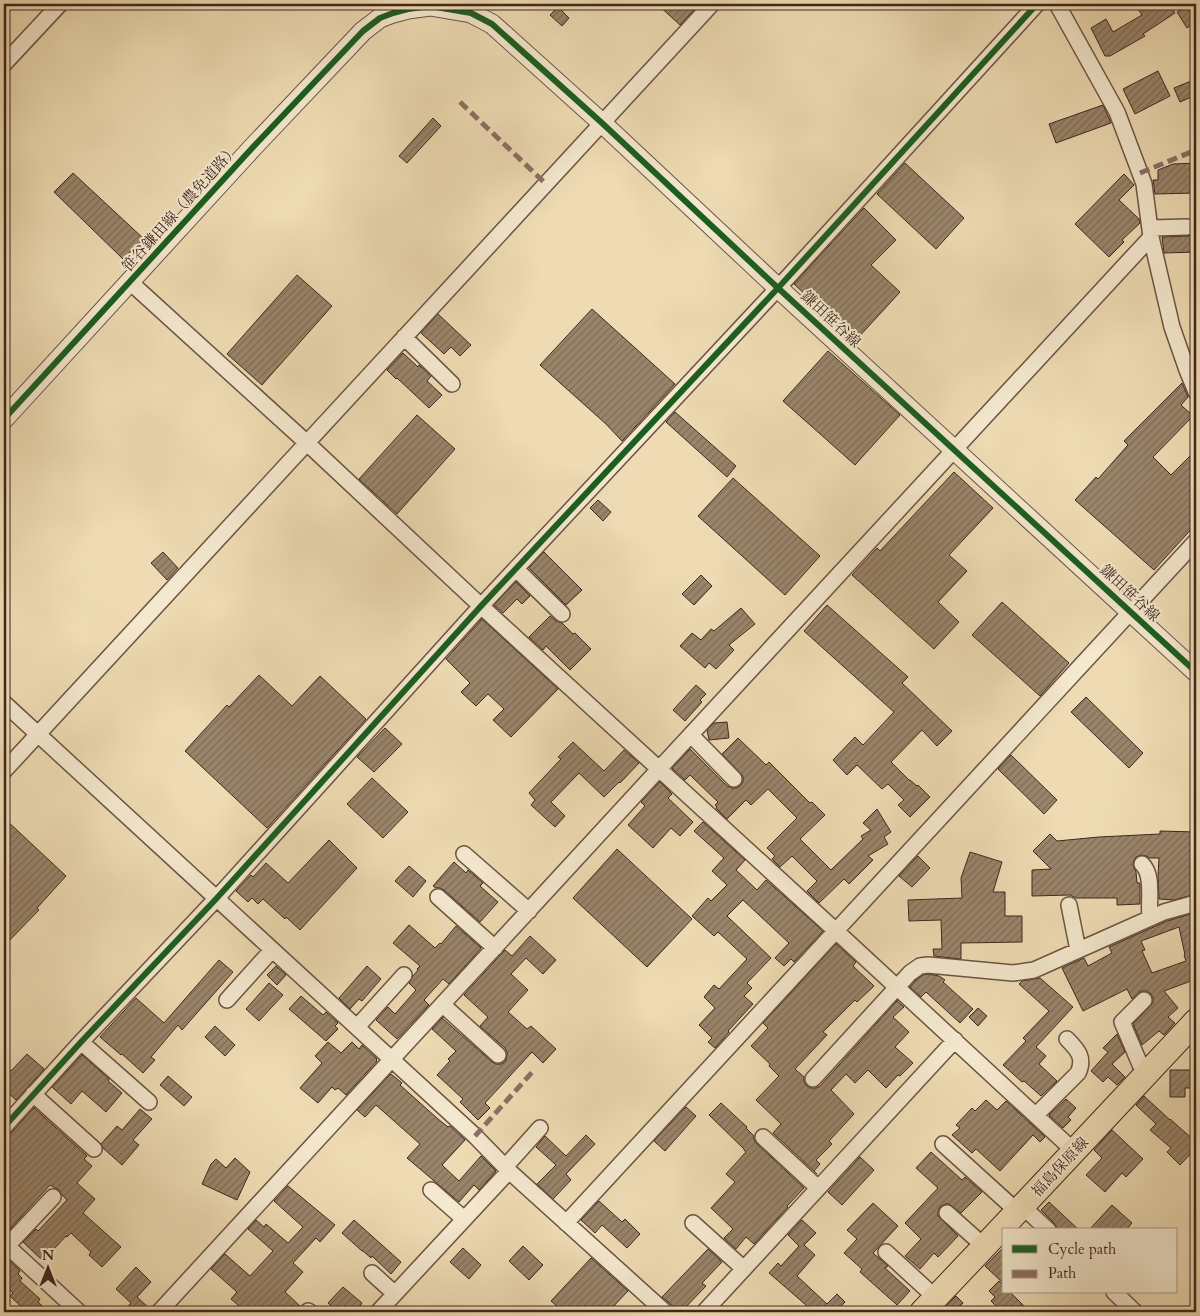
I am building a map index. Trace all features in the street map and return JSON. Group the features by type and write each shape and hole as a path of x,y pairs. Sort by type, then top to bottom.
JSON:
{"main road":[{"name":"福島保原線","path":"1003,1228 1196,1021"},
{"name":"福島保原線","path":"929,1305 1002,1230"}],"street":[{"path":"4,64 60,4"},
{"path":"4,771 712,4"},
{"path":"4,1127 216,899 481,606 778,288 1037,4"},
{"path":"1057,4 1117,112 1142,178 1151,233 1172,327 1196,392"},
{"name":"鎌田笹谷線","path":"383,11 430,6 470,8 492,24 602,123 778,288 1196,672"},
{"name":"笹谷鎌田線（農免道路）","path":"4,419 254,146 383,11"},
{"path":"159,1312 955,450 1151,233 1187,227"},
{"path":"130,282 956,1040 1074,1151"},
{"path":"404,338 452,384"},
{"path":"566,1222 1196,541"},
{"path":"516,569 562,614"},
{"path":"4,703 475,1136 507,1169 666,1312"},
{"path":"691,735 734,779"},
{"path":"464,854 529,911"},
{"path":"1142,864 1149,878 1150,918"},
{"path":"438,897 495,948"},
{"path":"813,1079 910,974 923,965 1019,972 1034,970 1164,912 1196,903"},
{"path":"1069,905 1078,950"},
{"path":"227,1000 272,950"},
{"path":"357,1027 404,975"},
{"path":"1144,1000 1122,1022 1145,1076"},
{"path":"443,1005 498,1055"},
{"path":"1036,1115 1078,1073 1081,1066 1079,1054 1067,1039"},
{"path":"704,1312 956,1040"},
{"path":"81,1042 149,1102"},
{"path":"34,1094 94,1149"},
{"path":"378,1312 464,1220 540,1128"},
{"path":"763,1137 818,1188"},
{"path":"944,1144 1021,1210 1045,1228"},
{"path":"431,1190 464,1220"},
{"path":"53,1198 5,1245 79,1312"},
{"path":"947,1213 985,1247"},
{"path":"693,1223 744,1269"},
{"path":"886,1252 929,1305"},
{"path":"372,1273 395,1294"},
{"path":"1116,1294 1135,1312"}],"building":[{"path":"657,4 699,4 680,25"},
{"path":"1147,4 1169,4 1175,13 1143,34 1145,36 1110,56 1105,56 1091,28 1106,19 1113,32 1142,15 1138,9"},
{"path":"1190,4 1196,4 1196,22 1187,28 1177,12"},
{"path":"558,7 569,18 562,26 550,15"},
{"path":"1158,71 1170,96 1135,114 1123,89"},
{"path":"1196,79 1196,95 1180,102 1174,88"},
{"path":"1103,105 1111,123 1056,143 1049,124"},
{"path":"433,118 441,126 407,163 399,156"},
{"path":"905,163 964,218 936,249 877,194"},
{"path":"1196,163 1196,193 1155,194 1153,180 1158,180 1158,170 1173,164"},
{"path":"73,173 144,239 123,259 54,192"},
{"path":"1124,174 1134,185 1119,200 1139,219 1140,223 1122,240 1124,242 1109,257 1075,224"},
{"path":"864,208 896,240 871,265 900,292 856,340 794,284"},
{"path":"1195,232 1196,252 1164,253 1162,237 1188,236"},
{"path":"297,275 332,306 262,385 227,354"},
{"path":"592,309 675,384 622,441 606,424 540,365"},
{"path":"438,314 471,345 460,356 451,347 444,354 421,333"},
{"path":"828,351 900,415 855,465 783,401"},
{"path":"403,353 431,376 427,381 442,395 429,408 387,370"},
{"path":"1182,383 1188,397 1181,405 1193,416 1153,457 1171,475 1196,450 1196,524 1154,570 1075,500 1096,477 1098,479 1128,445 1124,441"},
{"path":"675,412 736,466 727,477 666,422"},
{"path":"417,415 455,449 397,514 359,479"},
{"path":"954,472 993,508 949,555 967,571 938,602 959,622 934,649 852,575 877,548 880,551"},
{"path":"733,478 820,556 785,595 698,516"},
{"path":"598,500 611,512 603,521 590,508"},
{"path":"163,552 178,568 167,580 151,563"},
{"path":"544,552 582,590 566,605 529,568"},
{"path":"701,575 712,586 694,605 682,594"},
{"path":"516,582 530,596 522,604 517,599 503,613 494,605"},
{"path":"1002,602 1069,663 1040,696 972,635"},
{"path":"827,605 908,677 902,683 952,731 937,746 922,730 891,762 930,797 910,817 898,805 904,800 888,784 882,789 857,765 847,775 833,760 855,737 863,745 894,712 804,631"},
{"path":"741,608 755,624 729,645 734,650 716,669 709,663 705,668 680,646 692,633 701,640 711,629 714,631"},
{"path":"550,616 562,623 573,634 575,633 591,649 570,670 546,646 543,650 529,637"},
{"path":"482,619 558,689 511,737 493,720 504,709 488,694 476,706 461,692 470,683 446,659"},
{"path":"259,675 292,706 320,676 366,719 267,828 185,751 227,705 229,707"},
{"path":"696,685 706,694 700,700 702,702 685,721 673,710"},
{"path":"1086,697 1143,753 1129,768 1071,712"},
{"path":"727,722 729,738 709,740 707,730 714,723"},
{"path":"385,728 402,744 374,772 357,757"},
{"path":"738,738 766,765 769,762 810,803 812,802 825,815 800,839 831,870 863,839 861,836 871,830 863,823 877,809 891,832 884,837 888,844 868,856 873,860 849,884 844,879 819,903 807,891 817,881 792,856 780,867 772,859 775,856 767,848 797,818 768,789 751,805 746,800 727,819 716,808 715,805 718,802 690,775 685,780 672,768 690,749 727,786 737,788 743,782 743,776 722,754"},
{"path":"573,742 604,771 624,750 639,763 604,797 579,773 551,802 565,816 555,827 531,805 535,800 529,793 561,759 558,757"},
{"path":"1011,755 1057,800 1044,814 998,769"},
{"path":"372,778 408,812 383,838 347,804"},
{"path":"660,782 672,794 668,798 693,822 680,836 671,828 653,848 628,825 645,806 641,802"},
{"path":"4,818 66,876 37,908 39,910 4,946 4,860 9,854 4,849"},
{"path":"703,822 745,860 736,870 757,890 766,880 823,931 794,962 791,959 784,966 775,958 789,943 743,900 727,916 771,958 747,983 752,988 744,996 753,1004 715,1048 708,1042 712,1038 699,1025 715,1008 704,997 714,985 719,989 747,959 718,932 714,936 692,916 708,898 711,901 727,885 712,871 724,858 694,831"},
{"path":"1160,831 1196,832 1196,894 1174,900 1159,899 1159,858 1141,855 1136,857 1133,865 1137,883 1140,883 1140,904 1117,905 1117,898 1076,898 1070,895 1032,896 1032,870 1051,869 1033,851 1050,834 1057,841 1160,834"},
{"path":"329,840 357,868 300,930 263,899 258,904 252,898 248,902 236,891 266,863 288,883"},
{"path":"617,849 692,919 647,967 573,898"},
{"path":"970,852 1002,862 993,892 1005,892 1005,916 1022,916 1022,942 961,943 961,959 934,956 933,949 942,949 941,920 909,921 908,900 962,898 961,878"},
{"path":"918,856 930,868 912,887 899,876"},
{"path":"454,862 466,873 468,870 483,883 480,886 498,902 480,922 444,890 433,886"},
{"path":"409,866 426,881 413,897 395,881"},
{"path":"1191,914 1196,938 1196,987 1194,987 1193,981 1191,981 1164,991 1178,1008 1168,1017 1175,1023 1164,1035 1159,1031 1142,1045 1133,1024 1153,1003 1151,994 1147,991 1141,991 1132,999 1127,989 1083,1011 1062,968 1084,958 1088,966 1112,953 1109,947 1167,921","holes":["1179,927 1186,961 1152,973 1142,951 1145,950 1141,941"]},
{"path":"409,925 435,948 441,944 456,926 481,948 449,984 443,979 424,1000 429,1005 397,1039 376,1020 388,1007 395,1014 416,990 409,983 420,966 393,943"},
{"path":"530,936 556,960 543,974 526,958 511,974 528,990 508,1012 527,1029 531,1026 556,1049 543,1063 532,1052 485,1103 490,1108 478,1120 460,1102 463,1099 437,1075 450,1061 448,1059 456,1051 432,1029 442,1018 492,1062 501,1064 505,1062 507,1052 505,1048 480,1026 488,1017 464,995 505,950 512,956"},
{"path":"836,944 856,962 853,966 874,986 857,1002 855,1000 823,1032 827,1035 795,1069 804,1077 804,1082 807,1086 816,1088 820,1086 897,1001 904,1007 893,1017 909,1032 895,1047 913,1063 886,1088 868,1070 855,1083 846,1074 831,1090 854,1114 829,1141 832,1144 816,1160 820,1164 814,1171 817,1174 773,1133 781,1124 756,1100 779,1076 769,1066 770,1064 751,1046 768,1028 763,1023"},
{"path":"219,960 233,972 182,1030 178,1025 151,1057 155,1060 143,1073 100,1037 136,998 164,1023"},
{"path":"276,966 286,975 277,985 267,975"},
{"path":"367,966 381,979 362,1001 359,999 350,1009 339,998"},
{"path":"928,974 939,976 945,980 943,982 973,1009 960,1023 926,992 921,997 910,987 916,980"},
{"path":"1040,978 1073,1007 1036,1047 1046,1056 1039,1064 1057,1081 1041,1096 1003,1065 1026,1041 1023,1038 1049,1011 1019,984 1022,981"},
{"path":"269,983 283,995 259,1021 246,1009"},
{"path":"301,996 323,1015 326,1012 338,1023 335,1026 338,1029 326,1041 289,1009"},
{"path":"978,1008 987,1016 978,1026 969,1017"},
{"path":"215,1026 235,1045 225,1056 205,1037"},
{"path":"1117,1034 1125,1052 1112,1064 1125,1077 1117,1085 1108,1077 1103,1082 1091,1071 1108,1052 1103,1048"},
{"path":"328,1042 341,1053 352,1042 359,1049 362,1045 377,1061 346,1095 338,1088 335,1090 332,1087 318,1103 300,1088 322,1063 315,1056"},
{"path":"27,1054 44,1069 16,1100 4,1089 4,1075 9,1069 11,1071"},
{"path":"82,1055 122,1093 106,1112 82,1091 71,1104 52,1087"},
{"path":"1170,1070 1196,1070 1196,1088 1185,1088 1185,1097 1170,1097"},
{"path":"391,1074 402,1083 400,1085 438,1119 448,1127 450,1126 465,1140 442,1165 459,1181 481,1156 496,1171 479,1190 474,1185 459,1202 407,1158 420,1144 376,1105 365,1117 357,1110"},
{"path":"168,1076 192,1097 184,1106 160,1085"},
{"path":"1144,1096 1196,1142 1196,1148 1180,1165 1167,1152 1171,1148 1150,1130 1156,1124 1136,1105"},
{"path":"1066,1099 1076,1108 1068,1117 1071,1120 1063,1128 1049,1115"},
{"path":"986,1100 997,1110 1006,1101 1045,1137 1040,1142 1033,1135 1000,1171 976,1149 972,1153 952,1135 960,1128 956,1125 972,1108 975,1111"},
{"path":"721,1103 747,1127 757,1144 804,1188 754,1244 746,1237 736,1249 724,1238 733,1229 711,1208 735,1182 726,1174 746,1152 709,1115"},
{"path":"686,1107 696,1116 665,1151 654,1141"},
{"path":"34,1108 87,1156 84,1159 92,1166 77,1183 95,1199 83,1213 121,1247 102,1267 89,1255 91,1252 71,1233 43,1261 23,1242 36,1229 38,1231 67,1200 59,1190 50,1185 9,1230 4,1225 4,1141"},
{"path":"140,1109 152,1119 133,1140 139,1145 122,1165 101,1144 117,1126 122,1130"},
{"path":"1112,1130 1143,1159 1126,1177 1122,1173 1105,1192 1086,1175 1102,1158 1094,1150"},
{"path":"586,1135 595,1144 566,1174 571,1180 553,1199 537,1184 556,1165 536,1147 545,1136 566,1156"},
{"path":"931,1152 962,1180 965,1177 982,1192 961,1213 949,1204 940,1207 938,1216 958,1236 938,1257 934,1253 920,1269 905,1256 921,1239 905,1223 938,1188 916,1168"},
{"path":"860,1157 874,1170 842,1205 828,1192"},
{"path":"235,1158 250,1172 237,1200 202,1184 211,1164 216,1159 226,1168"},
{"path":"288,1186 335,1225 320,1242 316,1238 293,1263 303,1272 285,1292 300,1306 299,1312 246,1312 231,1299 237,1292 211,1269 225,1254 250,1276 273,1251 248,1229 256,1220 264,1227 266,1224 288,1243 303,1227 274,1201"},
{"path":"599,1201 622,1222 625,1219 640,1234 627,1248 602,1225 595,1233 581,1220"},
{"path":"1049,1202 1077,1228 1058,1228 1041,1210"},
{"path":"873,1203 898,1226 873,1253 888,1266 885,1268 910,1291 897,1305 860,1272 862,1269 844,1253 857,1239 847,1230"},
{"path":"1112,1205 1132,1223 1128,1228 1091,1228"},
{"path":"354,1220 401,1262 391,1274 372,1256 371,1258 342,1233"},
{"path":"802,1220 816,1233 804,1245 815,1255 797,1276 827,1304 837,1294 845,1302 836,1312 814,1312 769,1273 778,1263 781,1266 799,1246 788,1235"},
{"path":"523,1246 543,1265 529,1280 509,1261"},
{"path":"463,1248 481,1265 469,1279 450,1262"},
{"path":"708,1249 722,1262 702,1283 706,1286 681,1312 674,1312 672,1305 662,1297"},
{"path":"1002,1249 1002,1282 985,1266"},
{"path":"4,1256 20,1271 18,1274 22,1278 20,1281 40,1299 38,1302 49,1312 27,1312 10,1296 13,1293 4,1285"},
{"path":"591,1258 628,1291 608,1312 564,1312 551,1301"},
{"path":"136,1267 151,1282 137,1297 150,1309 150,1312 123,1312 131,1303 116,1289"},
{"path":"999,1281 1002,1284 1002,1294 1012,1294 1024,1306 1018,1312 1002,1312 991,1301 995,1297 989,1291"},
{"path":"343,1287 362,1303 360,1306 367,1312 338,1312 328,1303"},
{"path":"956,1296 963,1303 954,1312 941,1312"}],"marked path":[{"path":"460,102 546,184"},
{"path":"1140,173 1196,150"},
{"path":"475,1136 535,1069"}],"cycle path":[{"path":"4,1127 216,899 481,606 778,288 1037,4"},
{"path":"4,419 254,146 363,31 380,18 408,9 430,6 471,13 492,24 602,123 778,288 1196,672"}]}
